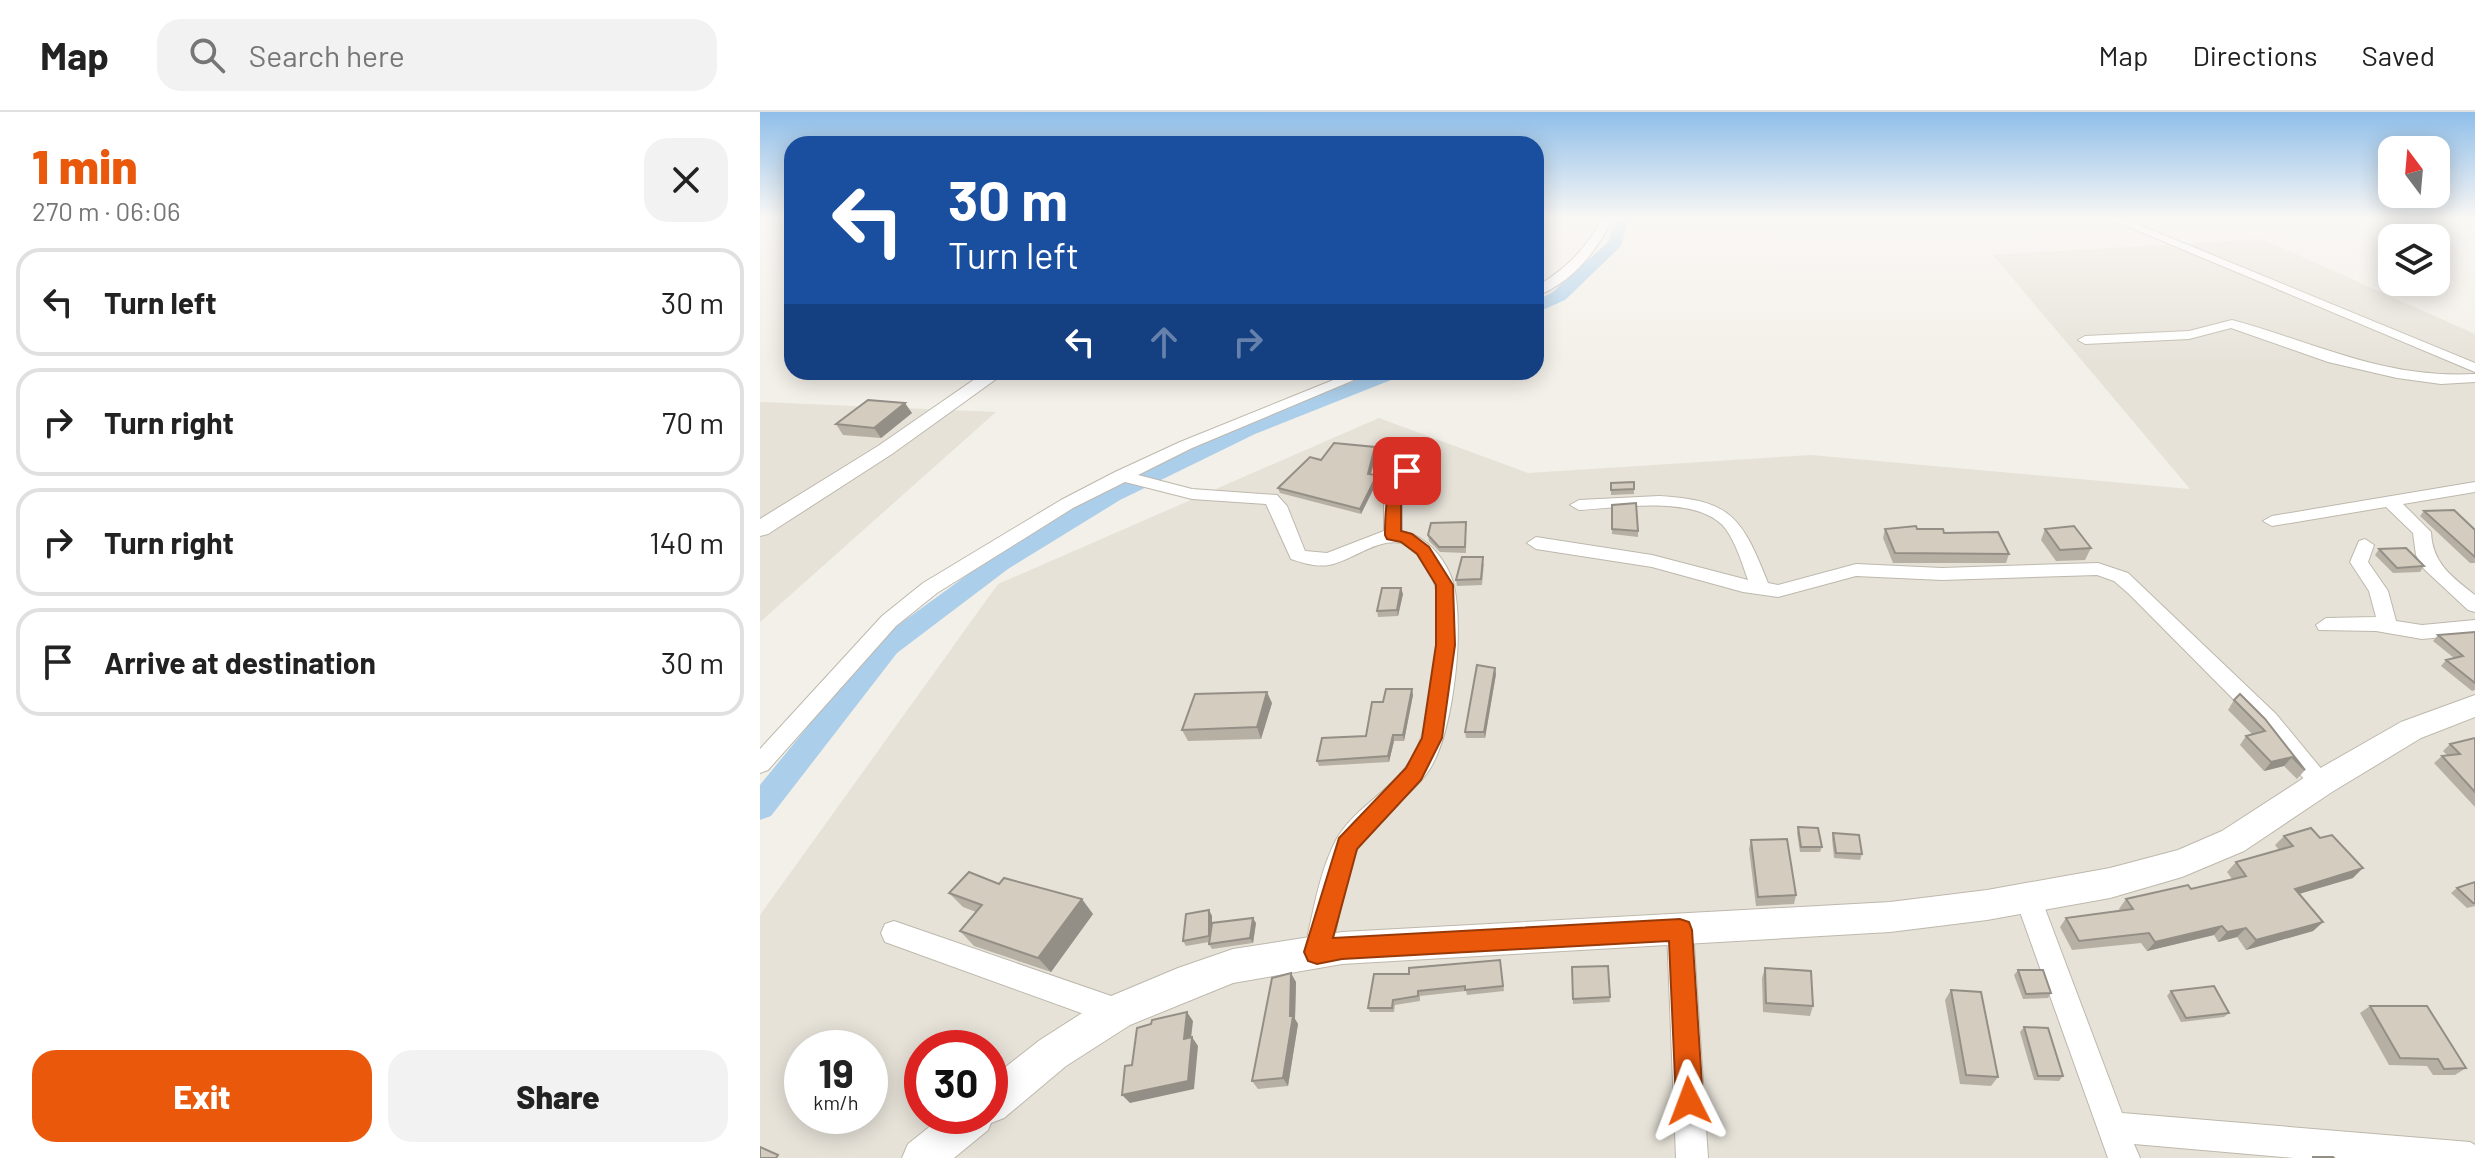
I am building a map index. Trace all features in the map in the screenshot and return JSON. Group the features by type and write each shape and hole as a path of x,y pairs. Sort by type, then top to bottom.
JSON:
{"street":[{"path":"1544,287 1572,268"},
{"path":"2238,268 2475,368"},
{"path":"2085,340 2189,335 2232,324 2333,359 2397,374 2441,380 2475,378"},
{"path":"760,529 885,450 986,380"},
{"path":"760,764 865,646 909,603 991,549 1186,445 1346,380"},
{"path":"1393,535 1393,504 1419,446"},
{"path":"1125,477 1192,494 1271,499 1278,506 1290,544 1297,555 1308,560 1339,558 1393,535 1416,543 1437,569 1444,585 1447,624 1432,738 1414,774 1347,844 1317,952"},
{"path":"2272,521 2470,492"},
{"path":"1579,505 1675,502 1708,506 1728,520 1735,530 1761,590"},
{"path":"2390,502 2422,532 2421,547 2428,564 2475,605"},
{"path":"1536,543 1652,561 1761,590 1792,589 1832,574 1856,570 1942,574 2098,569 2111,572 2136,589 2257,709 2321,783"},
{"path":"2365,545 2358,556 2359,562 2378,591 2388,626"},
{"path":"2326,625 2388,626 2412,632 2466,629 2475,646"},
{"path":"1008,1089 1053,1053 1117,1012 1178,985 1233,966 1342,948 1890,917 2110,883 2182,863 2233,841 2321,783 2411,730 2475,706"},
{"path":"2028,898 2124,1158"},
{"path":"1680,930 1692,1158"},
{"path":"894,933 1117,1012"},
{"path":"2114,1127 2338,1152 2470,1158"},
{"path":"922,1158 952,1134"}],"shaded area":[{"path":"2004,268 2327,268 2378,291 2378,296 2390,296 2475,334 2475,1158 760,1158 760,915 998,584 1379,418 1528,473 1811,455 2190,489"},
{"path":"760,402 996,412 760,622"}],"building":[{"path":"868,400 905,403 874,428 836,424"},
{"path":"1334,443 1375,447 1368,474 1377,475 1360,509 1278,488 1310,457 1321,460"},
{"path":"1634,482 1634,489 1611,490 1611,483"},
{"path":"1636,503 1638,531 1612,529 1612,505"},
{"path":"2454,510 2475,530 2475,557 2424,511"},
{"path":"1466,522 1465,547 1439,547 1428,535 1431,523"},
{"path":"1916,526 1917,529 1943,529 1944,533 1998,532 2009,554 1895,553 1885,529"},
{"path":"2074,526 2091,548 2060,550 2045,529"},
{"path":"2406,548 2424,566 2397,568 2379,549"},
{"path":"1462,557 1483,557 1481,579 1456,580"},
{"path":"1382,588 1401,588 1397,610 1377,611"},
{"path":"2475,632 2475,683 2446,660 2463,656 2438,635"},
{"path":"1477,665 1495,668 1484,732 1465,732"},
{"path":"1386,689 1412,689 1403,735 1393,735 1388,756 1317,761 1322,738 1366,736 1372,702 1383,702"},
{"path":"1267,692 1257,727 1182,730 1195,694"},
{"path":"2240,694 2265,719 2305,770 2292,757 2271,762 2246,736 2265,731 2234,700"},
{"path":"2475,738 2475,792 2442,756 2460,754 2450,744"},
{"path":"1798,827 1818,828 1822,847 1801,847"},
{"path":"2311,828 2320,838 2332,835 2363,868 2295,889 2323,922 2256,940 2246,928 2227,932 2222,926 2155,942 2149,933 2079,941 2066,918 2133,909 2126,899 2188,885 2191,889 2246,876 2236,862 2293,846 2284,836"},
{"path":"1833,833 1859,835 1862,854 1836,853"},
{"path":"1787,839 1796,895 1758,897 1751,840"},
{"path":"969,872 999,884 1004,878 1082,899 1038,958 960,931 982,905 949,893"},
{"path":"2475,882 2475,903 2473,903 2457,888"},
{"path":"1209,910 1209,936 1183,941 1186,914"},
{"path":"1253,918 1250,938 1209,944 1212,923"},
{"path":"1500,960 1503,986 1418,991 1418,996 1393,1000 1392,1008 1368,1008 1374,974 1409,974 1409,968"},
{"path":"1608,966 1610,997 1573,999 1572,967"},
{"path":"1765,968 1811,971 1813,1006 1766,1003"},
{"path":"2018,970 2043,970 2051,993 2026,994"},
{"path":"1291,973 1290,1016 1293,1016 1283,1078 1252,1081 1272,978"},
{"path":"2214,986 2229,1013 2186,1018 2171,991"},
{"path":"1951,990 1981,992 1998,1077 1966,1075"},
{"path":"2370,1006 2427,1006 2466,1068 2444,1069 2438,1059 2400,1058"},
{"path":"1187,1012 1184,1039 1192,1037 1188,1081 1122,1095 1125,1066 1132,1065 1137,1028 1151,1024 1152,1020"},
{"path":"2024,1027 2048,1028 2063,1076 2038,1076"},
{"path":"760,1147 778,1155 776,1158 760,1158"}],"waterway":[{"path":"1544,304 1559,296 1589,268"},
{"path":"760,807 888,646 1000,563 1112,495 1248,430 1374,380"}],"route":[{"path":"1407,471 1393,504 1393,535 1416,543 1423,550 1444,585 1447,606 1446,645 1432,738 1414,774 1347,844 1317,952 1342,948 1680,930 1689,1101"}]}
